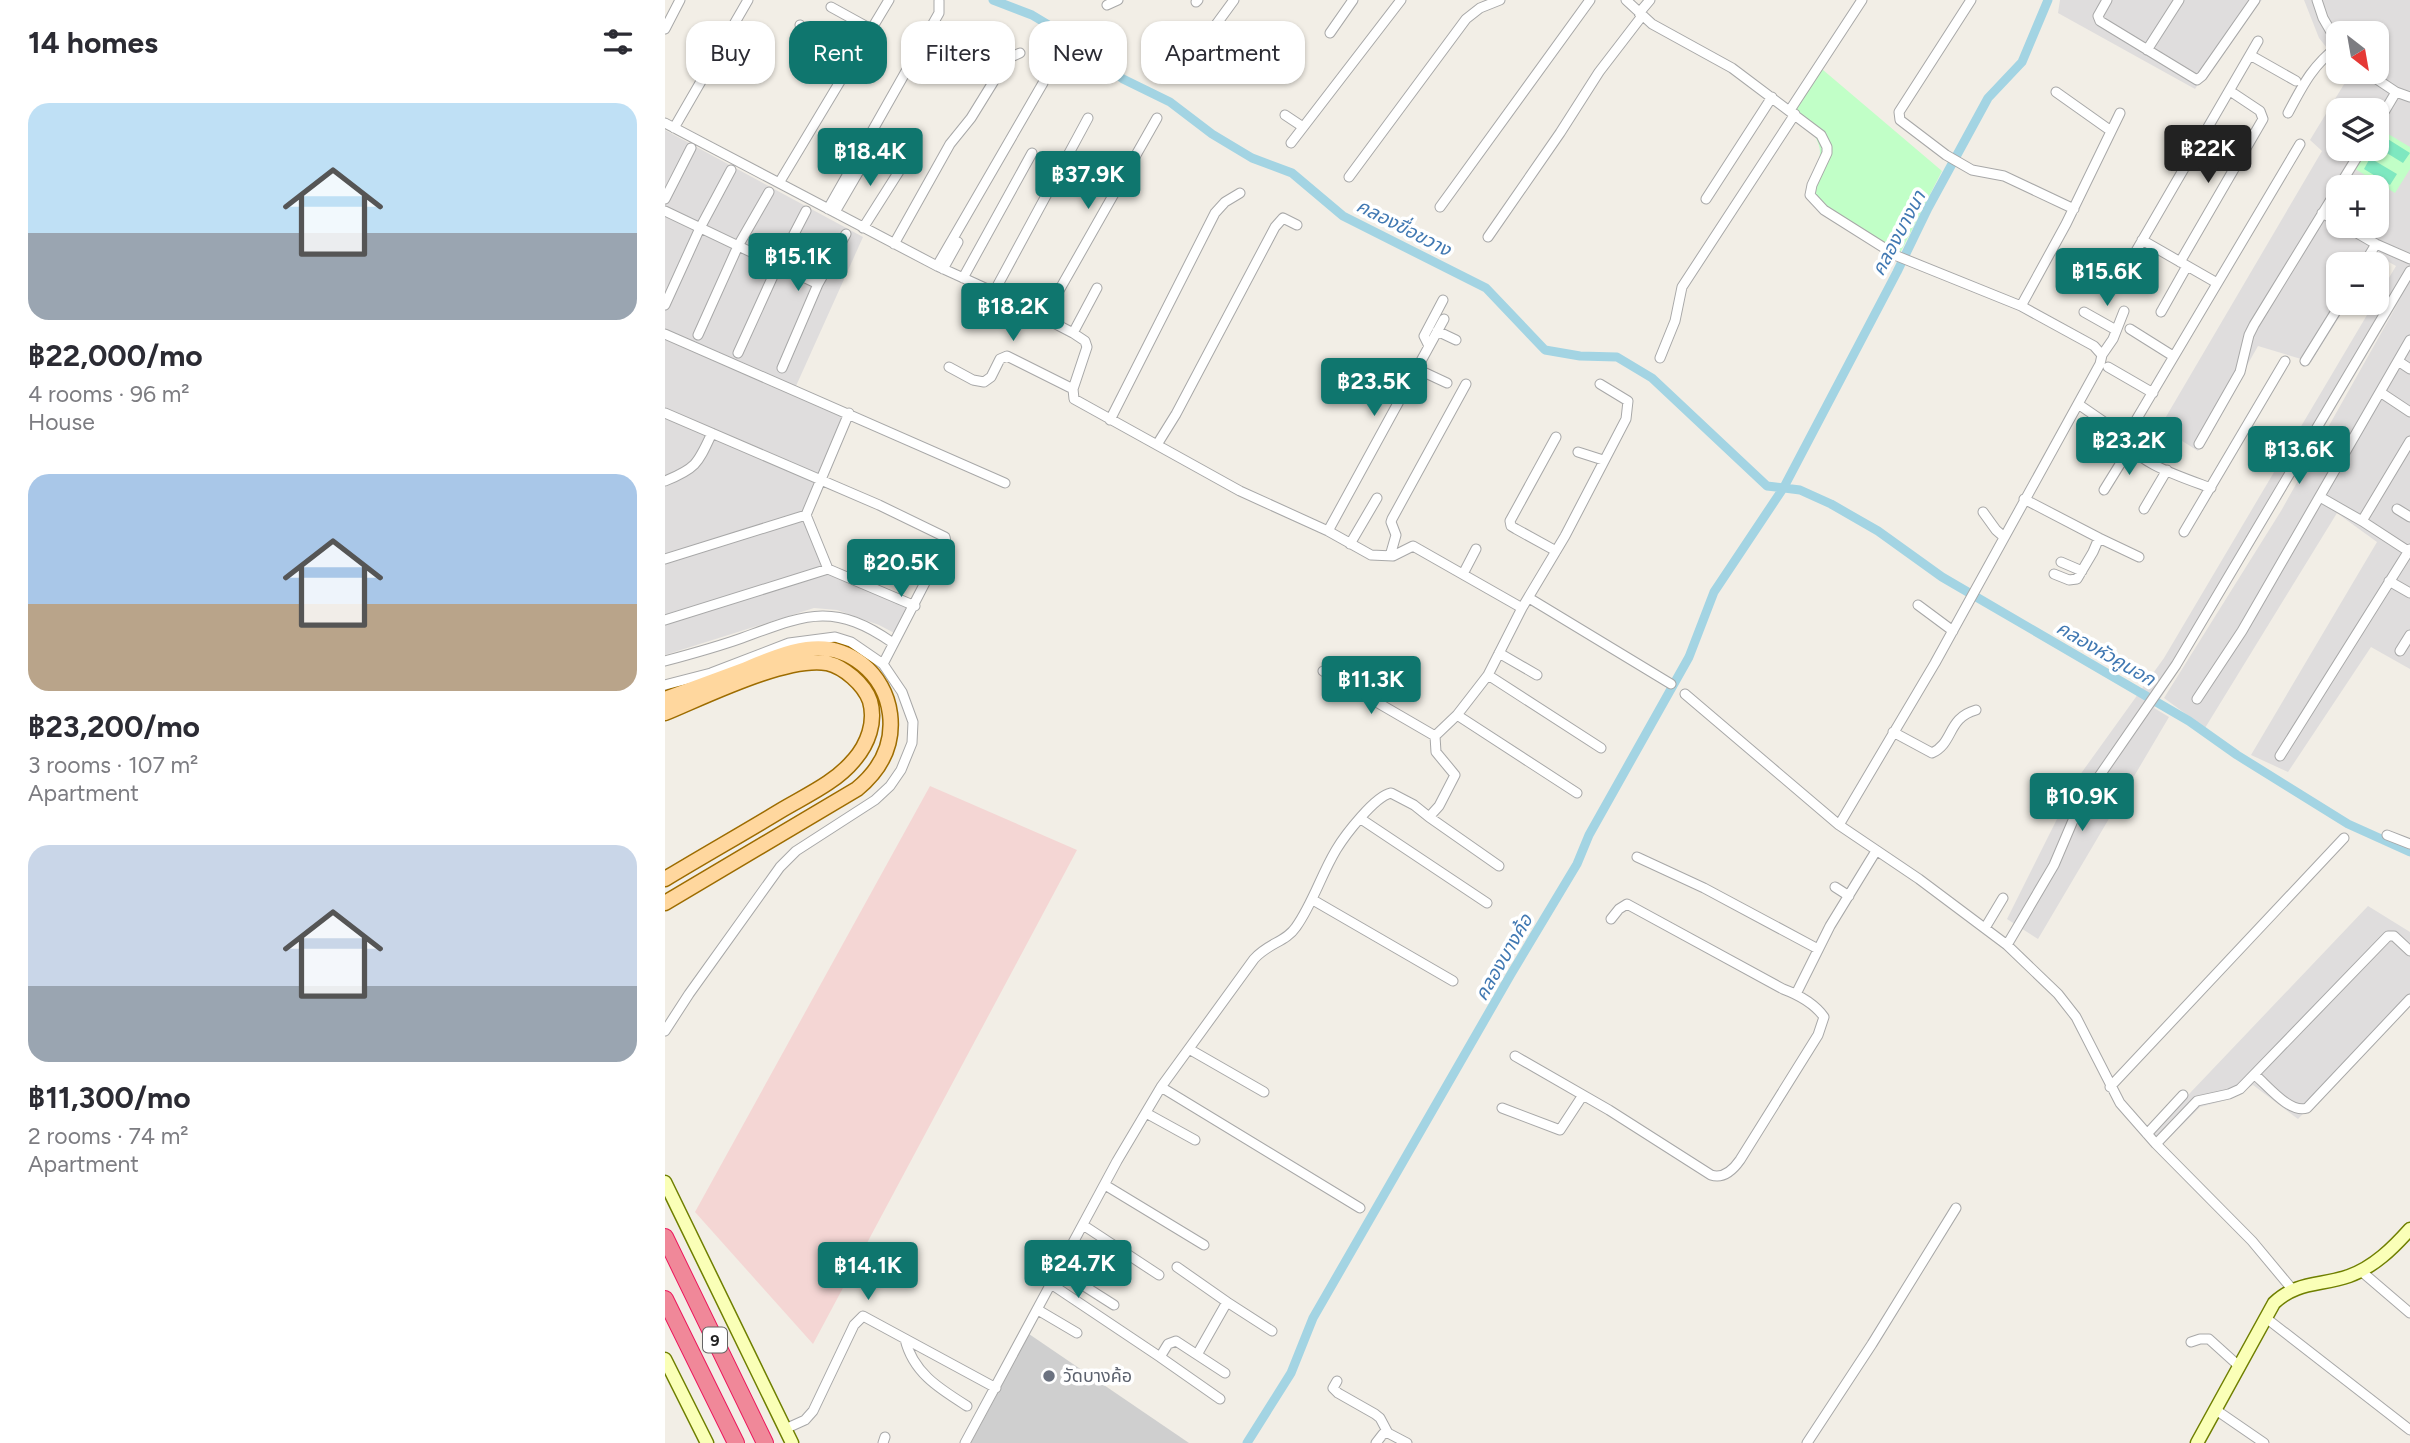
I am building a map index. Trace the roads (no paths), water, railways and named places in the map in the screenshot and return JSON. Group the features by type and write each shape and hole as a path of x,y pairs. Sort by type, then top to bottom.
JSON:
{"highway":[{"name":"9","path":"665,1237 765,1443"},
{"name":"9","path":"665,1299 736,1443"}],"main road":[{"path":"665,699 778,657 806,649 832,650 850,656 880,682 889,702 891,721 889,745 870,778 857,789 665,903"},
{"path":"665,713 771,671 801,664 828,663 857,681 869,699 871,718 869,737 853,762 839,774 665,879"},
{"path":"665,1182 792,1443"},
{"path":"2197,1443 2274,1303 2292,1289 2361,1271 2386,1253 2410,1229"},
{"path":"665,1359 707,1443"}],"street":[{"path":"665,29 680,0"},
{"path":"674,128 748,0"},
{"path":"876,21 888,0"},
{"path":"1107,5 1118,0"},
{"path":"1219,21 1234,0"},
{"path":"1329,33 1353,0"},
{"path":"1291,143 1401,0"},
{"path":"1349,177 1466,19 1480,8 1500,0"},
{"path":"1440,207 1590,0"},
{"path":"1626,0 1666,33 1732,68 1821,135 1827,148 1824,162 1812,185 1811,195 1824,210 1896,256 2021,306 2094,346 2102,355"},
{"path":"1487,237 1650,0"},
{"path":"1660,358 1675,321 1682,287 1862,0"},
{"path":"1971,0 1898,116 1903,125 1951,159 1972,170 2004,176 2074,209"},
{"path":"2107,0 2098,16 2100,21 2192,79 2200,79 2255,0"},
{"path":"2147,50 2179,0"},
{"path":"2317,0 2326,23"},
{"path":"831,210 939,13 939,1"},
{"path":"831,7 856,21"},
{"path":"2121,276 2258,41"},
{"path":"894,244 957,134 971,118 1010,57 1020,53"},
{"path":"2250,55 2296,81"},
{"path":"2287,113 2310,72 2326,55"},
{"path":"779,183 839,84"},
{"path":"940,268 1042,84"},
{"path":"2384,84 2410,97"},
{"path":"2161,312 2263,119 2260,111 2230,91"},
{"path":"2056,92 2111,131"},
{"path":"2389,104 2396,92"},
{"path":"1706,199 1772,97"},
{"path":"2021,306 2074,209 2120,113"},
{"path":"1285,115 1303,127"},
{"path":"994,292 1088,118"},
{"path":"1044,317 1157,118"},
{"path":"665,123 940,268 1044,317 1085,341 1087,348 1073,388 1076,401 1158,443 1240,491 1328,531 1371,555 1390,556 1413,546 1522,608"},
{"path":"2126,437 2300,144"},
{"path":"665,199 691,148"},
{"path":"831,210 870,152"},
{"path":"963,278 1032,153"},
{"path":"2199,444 2240,372 2254,325 2354,161"},
{"path":"940,268 1004,162"},
{"path":"863,228 903,164"},
{"path":"665,305 700,228 731,170"},
{"path":"698,335 738,246 769,192"},
{"path":"1110,420 1215,213 1240,193"},
{"path":"665,211 818,284"},
{"path":"738,353 806,211"},
{"path":"2322,213 2326,215"},
{"path":"1158,443 1275,227 1283,218 1297,225"},
{"path":"782,368 818,284 846,234"},
{"path":"2366,238 2410,259"},
{"path":"2142,240 2217,283"},
{"path":"2372,252 2377,244"},
{"path":"2007,945 2055,865 2080,804 2162,687 2410,271"},
{"path":"1073,333 1097,288"},
{"path":"1429,346 1423,336 1443,300"},
{"path":"1839,825 1953,631 2100,364 2124,311"},
{"path":"2084,312 2116,330"},
{"path":"2305,361 2334,315"},
{"path":"1328,531 1444,319"},
{"path":"2130,329 2173,356"},
{"path":"1437,331 1456,340"},
{"path":"665,334 1005,483"},
{"path":"2197,699 2242,631 2410,340"},
{"path":"949,368 973,380 984,382 991,377 1000,359 1007,356 1073,388"},
{"path":"2184,532 2284,361"},
{"path":"2398,361 2410,369"},
{"path":"2108,367 2153,393"},
{"path":"1417,369 1447,383"},
{"path":"1390,556 1396,535 1392,519 1467,384"},
{"path":"1435,736 1458,715 1488,676 1522,608 1556,551 1622,427 1629,404 1626,399 1600,384"},
{"path":"2380,392 2410,412"},
{"path":"2078,404 2126,437 2130,448 2148,462 2211,488"},
{"path":"665,413 879,505 945,537 946,542 915,606 883,664"},
{"path":"828,569 806,515 849,413"},
{"path":"665,481 685,473 697,463 712,433"},
{"path":"1556,437 1510,521 1516,529 1556,551"},
{"path":"2362,521 2410,441"},
{"path":"2103,490 2130,448"},
{"path":"1578,452 1603,460"},
{"path":"2144,509 2167,470"},
{"path":"2280,756 2409,550 2320,497"},
{"path":"1350,544 1377,498"},
{"path":"2024,499 2139,557"},
{"path":"2397,509 2410,517"},
{"path":"1983,512 2004,537"},
{"path":"665,559 806,515"},
{"path":"2054,574 2074,580 2082,571 2099,538"},
{"path":"1463,574 1476,549"},
{"path":"2061,562 2082,571"},
{"path":"665,620 828,569 915,606"},
{"path":"2389,581 2410,593"},
{"path":"1529,598 1671,684"},
{"path":"1918,605 1953,631"},
{"path":"665,661 805,616 833,616 855,622 875,630 893,643"},
{"path":"2400,651 2410,635"},
{"path":"665,685 711,673 789,643 835,637 851,642 883,664 902,692 913,722 912,743 901,770 890,786 875,800 796,851 781,867 665,1031"},
{"path":"1499,653 1537,675"},
{"path":"1323,671 1435,736"},
{"path":"1488,676 1601,748"},
{"path":"1685,694 1839,825 1919,879 2007,945 2065,1001 2120,1103 2156,1144 2252,1241 2292,1289"},
{"path":"1893,732 1932,753 1940,748 1961,715 1976,710"},
{"path":"1458,715 1577,793"},
{"path":"1429,817 1442,801 1455,775 1436,752 1435,736"},
{"path":"965,1443 1083,1224 1161,1087 1262,951 1290,935 1313,900 1336,850 1379,799 1391,793 1414,805 1499,866"},
{"path":"1361,819 1487,903"},
{"path":"2387,835 2410,844"},
{"path":"2110,1087 2344,838"},
{"path":"1796,994 1818,949 1876,851"},
{"path":"1637,857 1704,888 1818,949"},
{"path":"1835,887 1849,896"},
{"path":"1985,928 2003,898"},
{"path":"1313,900 1453,981"},
{"path":"1515,1056 1583,1094 1711,1175 1722,1176 1735,1167 1748,1150 1825,1021 1818,1009 1796,994 1627,904 1611,919"},
{"path":"2156,1144 2197,1101 2234,1092 2255,1075 2388,936 2394,936 2410,951"},
{"path":"2255,1075 2291,1106 2307,1108 2410,999"},
{"path":"1189,1049 1264,1093"},
{"path":"1161,1087 1360,1208"},
{"path":"1502,1108 1560,1130 1583,1094"},
{"path":"2147,1134 2183,1095"},
{"path":"1146,1113 1195,1140"},
{"path":"1105,1185 1204,1245"},
{"path":"1807,1443 1956,1208"},
{"path":"1083,1224 1160,1275"},
{"path":"1177,1267 1272,1331"},
{"path":"1059,1270 1114,1306"},
{"path":"2361,1271 2410,1313"},
{"path":"1051,1284 1220,1399"},
{"path":"1198,1353 1227,1301"},
{"path":"1038,1310 1077,1333"},
{"path":"785,1429 805,1420 813,1411 860,1317 866,1316 996,1388"},
{"path":"2266,1318 2410,1430"},
{"path":"905,1339 910,1353 930,1382 967,1406"},
{"path":"2191,1342 2209,1339 2240,1367"},
{"path":"1160,1357 1164,1348 1174,1340 1198,1353 1225,1373"},
{"path":"1337,1381 1333,1388 1338,1393 1380,1418 1388,1433 1407,1443"},
{"path":"2216,1410 2264,1443"},
{"path":"1376,1443 1383,1434 1388,1433"}],"waterway":[{"name":"คลองขื่อขวาง","path":"993,0 1032,15 1062,33 1123,79 1170,102 1212,134 1252,158 1292,173 1343,216 1486,288 1545,350 1580,356 1617,357 1652,378 1767,486 1800,490 1831,504 1878,531 1942,577 2189,721 2237,755 2348,824 2410,852"},
{"name":"คลองบางค้อ","path":"1247,1443 1291,1373 1313,1318 1577,864 1589,835 1689,657 1714,592 1784,487 1988,98 2022,62 2048,0"}],"place":[{"name":"วัดบางค้อ","path":"1049,1376"}],"water label":[{"name":"คลองบางนา","path":"1898,233"},
{"name":"คลองหัวคูนอก","path":"2106,653"}]}
